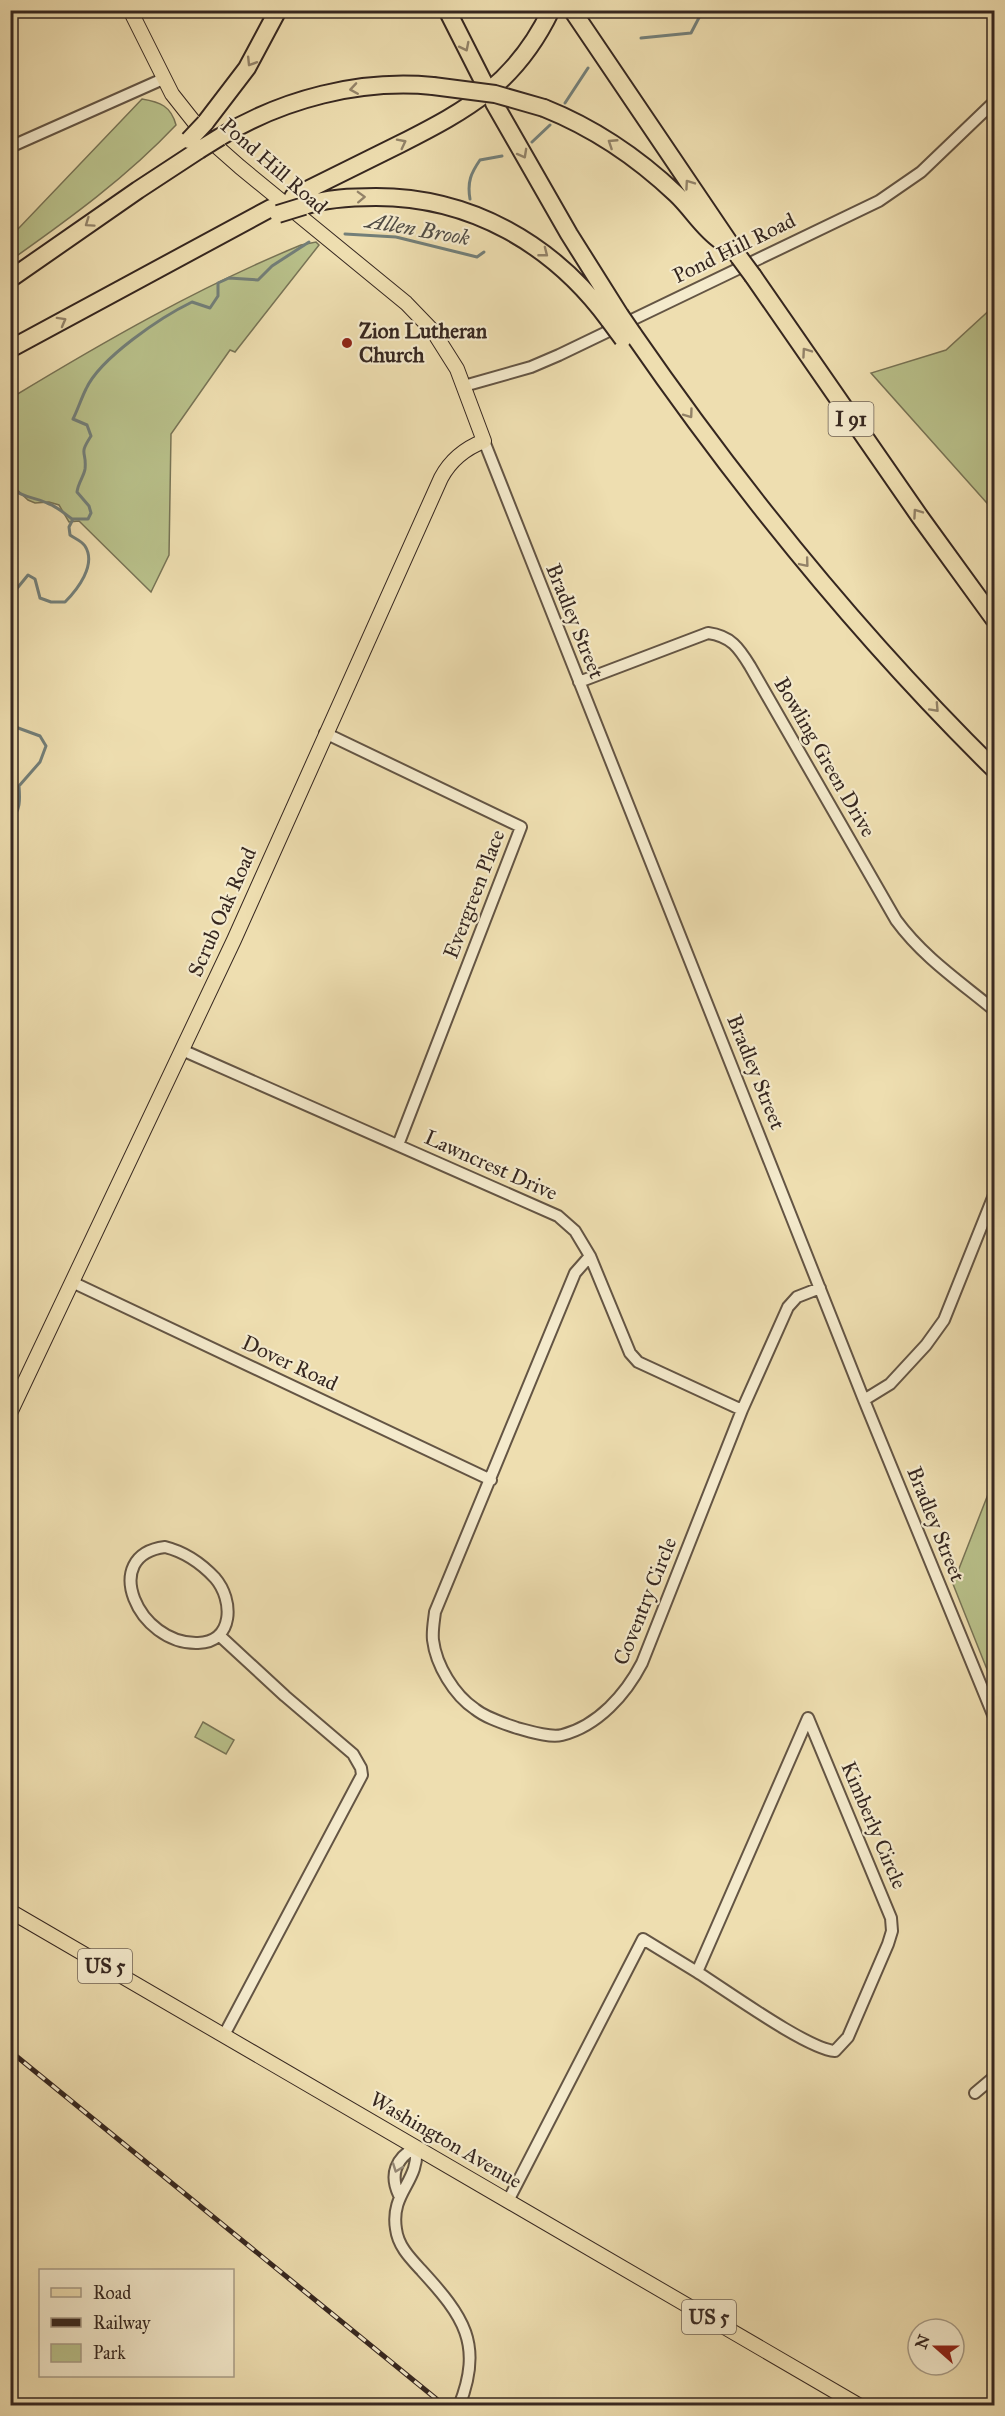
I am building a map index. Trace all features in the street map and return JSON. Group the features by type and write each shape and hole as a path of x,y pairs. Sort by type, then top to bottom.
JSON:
{"highway":[{"path":"194,145 205,123 247,68 278,10"},
{"path":"447,10 494,103 614,317 655,366 730,469 804,563 897,669 994,769"},
{"path":"10,349 252,220 298,202 476,103 499,83 524,55 551,10"},
{"name":"I 91","path":"572,10 737,253 920,517 994,619"},
{"path":"10,279 138,190 194,145 220,137 259,116 324,94 381,85 433,86 495,94 544,108 596,133 632,156 682,200 711,233 737,253"},
{"path":"298,202 395,197 427,201 468,212 509,230 546,254 614,317"}],"main road":[{"name":"Pond Hill Road","path":"130,10 163,79 189,118 220,150 420,317 447,350 464,386 484,441"},
{"name":"Scrub Oak Road","path":"10,1413 238,930 441,478 455,459 484,441"},
{"name":"Washington Avenue","path":"10,1911 860,2406"}],"street":[{"path":"10,147 163,79"},
{"name":"Pond Hill Road","path":"464,386 531,367 559,355 879,201 921,172 994,102"},
{"name":"Bradley Street","path":"484,441 864,1401 994,1718"},
{"name":"Bowling Green Drive","path":"579,682 708,633 731,639 750,666 896,920 910,940 939,967 994,1010"},
{"name":"Evergreen Place","path":"325,733 521,827 398,1145"},
{"name":"Lawncrest Drive","path":"182,1050 558,1216 575,1231 590,1256 630,1353 638,1362 742,1410"},
{"path":"864,1401 890,1384 926,1345 944,1320 994,1195"},
{"name":"Coventry Circle","path":"590,1256 575,1273 435,1612 433,1640 441,1667 454,1687 474,1709 502,1723 530,1732 561,1735 604,1712 630,1686 642,1663 742,1410 788,1307 797,1297 820,1288"},
{"name":"Dover Road","path":"72,1282 490,1480"},
{"path":"165,1547 176,1550 196,1561 216,1579 225,1598 228,1619 220,1636 208,1642 183,1642 164,1635 143,1617 131,1587 134,1567 141,1556 156,1548 165,1547"},
{"path":"220,1636 285,1696 354,1754 362,1775 224,2035"},
{"name":"Kimberly Circle","path":"508,2201 643,1939 803,2039 826,2051 835,2051 842,2046 888,1944 892,1931 891,1918 808,1719 697,1972"},
{"path":"975,2093 994,2077"},
{"path":"399,2195 408,2184 416,2164 416,2147"},
{"path":"416,2147 401,2157 397,2163 394,2176 399,2195 395,2218 399,2242 407,2255 449,2301 467,2336 470,2354 465,2391 459,2406"}],"green space":[{"path":"142,99 168,109 176,125 118,180 11,260 11,234"},
{"path":"316,242 319,245 235,352 230,350 171,434 169,555 151,592 79,521 69,522 59,505 49,502 35,503 28,500 11,484 11,398 189,297 263,261 301,245"},
{"path":"994,306 994,511 871,373 946,350"},
{"path":"994,1479 994,1687 953,1584"},
{"path":"203,1722 234,1740 226,1754 195,1737"}],"waterway":[{"name":"Allen Brook","path":"641,38 691,33 703,10"},
{"name":"Allen Brook","path":"565,103 588,68"},
{"name":"Allen Brook","path":"532,142 550,125"},
{"name":"Allen Brook","path":"470,199 470,178 480,160 502,156"},
{"name":"Allen Brook","path":"345,234 396,237 477,257 484,252"},
{"name":"Allen Brook","path":"10,597 28,575 35,579 40,598 51,602 65,602 84,577 89,561 88,553 85,546 70,535 69,527 73,519 88,519 91,513 89,506 77,492 85,469 84,450 91,436 87,425 73,419 93,377 104,364 133,340 179,309 192,302 210,308 218,296 218,283 229,278 258,280 272,266 309,242"},
{"path":"10,488 54,506 72,519"},
{"name":"Allen Brook","path":"10,725 40,736 46,746 40,762 19,786 18,809 10,821"}],"railway":[{"path":"10,2051 445,2406"}],"place":[{"name":"Zion Lutheran Church","path":"347,343"}]}
